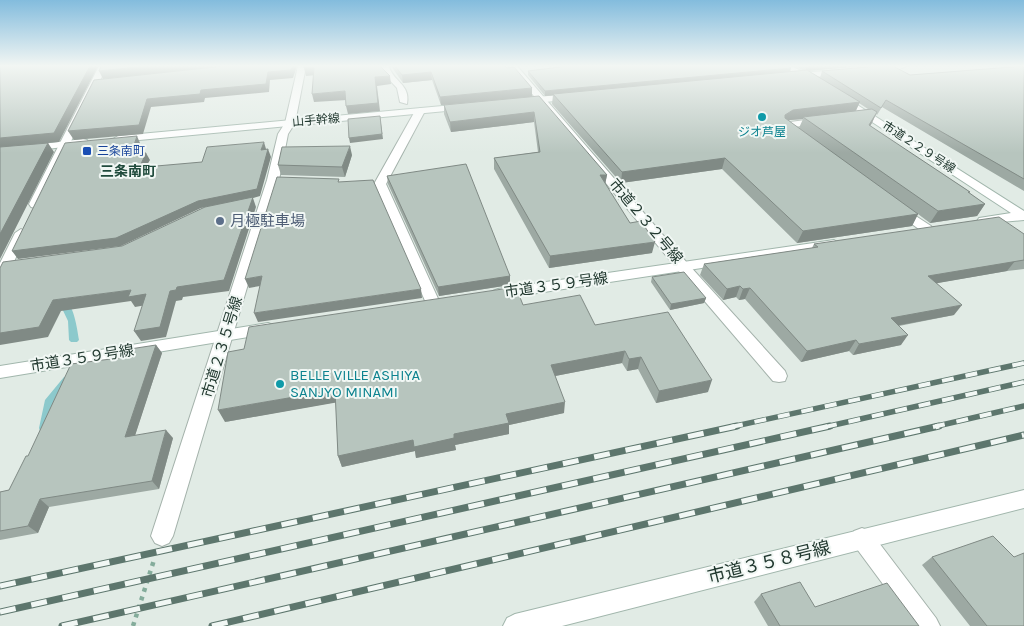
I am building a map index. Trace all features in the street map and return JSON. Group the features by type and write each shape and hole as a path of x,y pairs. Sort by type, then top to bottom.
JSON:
{"street":[{"path":"2,270 64,144 92,95"},
{"name":"市道２３５号線","path":"162,536 226,335 262,201 277,180 283,134 290,123 296,95"},
{"name":"市道２３２号線","path":"539,95 683,266 779,376"},
{"name":"市道２２９号線","path":"838,95 1024,215"},
{"path":"514,102 582,96"},
{"name":"山手幹線","path":"111,140 477,106"},
{"path":"414,306 438,303 375,184 420,111"},
{"path":"852,117 870,115"},
{"path":"802,139 787,127 834,119"},
{"path":"0,152 92,142"},
{"path":"888,201 932,229 908,232"},
{"path":"966,224 1024,215"},
{"name":"市道３５９号線","path":"481,296 849,241"},
{"path":"2,270 26,264"},
{"name":"市道３５９号線","path":"0,372 282,326"},
{"name":"市道３５８号線","path":"515,626 1024,499"},
{"path":"862,538 928,626"}],"lane":[{"path":"403,95 404,102"}],"path":[{"path":"133,626 162,536"}],"building":[{"path":"0,95 74,95 54,133 0,138"},
{"path":"86,95 187,95 147,99 139,125 68,131"},
{"path":"345,95 377,95 378,103 346,106"},
{"path":"439,95 458,95 440,97"},
{"path":"554,95 849,95 860,102 793,110 785,115 785,118 918,214 803,231 725,158 622,172"},
{"path":"861,95 1024,95 1024,179 886,100 881,108"},
{"path":"539,96 607,175 600,175 630,223 641,221 655,242 550,256 494,158 540,152 534,112 450,122 444,105"},
{"path":"872,109 877,112 869,125 985,204 938,211 803,117"},
{"path":"380,116 382,134 349,138 348,119"},
{"path":"137,136 131,154 146,153 141,164 146,163 145,167 202,162 207,147 264,142 261,150 268,149 257,189 198,201 116,238 12,251 65,143"},
{"path":"48,143 0,234 0,147"},
{"path":"350,146 342,167 278,165 282,147"},
{"path":"466,164 510,276 438,287 387,176"},
{"path":"277,177 339,179 338,182 373,180 421,289 254,313 262,276 245,279"},
{"path":"253,197 224,280 177,287 176,290 170,291 160,327 134,331 146,294 128,297 131,290 53,300 39,327 0,333 0,268 3,262 122,246 205,207"},
{"path":"999,217 1024,234 1024,260 928,276 962,305 891,318 908,335 859,344 856,340 807,351 750,288 743,289 740,286 727,289 704,264 818,247 814,244"},
{"path":"684,272 706,298 671,304 652,277"},
{"path":"516,287 523,305 580,295 595,325 668,312 712,380 659,391 641,357 629,359 625,351 551,365 565,402 506,414 509,423 454,434 454,438 414,447 413,440 338,456 335,390 218,410 228,352 244,349 249,327"},
{"path":"156,345 125,437 166,430 152,481 40,499 28,526 0,531 0,492 9,490 26,456 28,456 71,364 127,357 130,349"},
{"path":"993,536 1014,557 1024,553 1024,626 987,626 932,557"},
{"path":"800,582 815,607 887,583 919,626 780,626 761,594"}],"waterway":[{"path":"62,300 72,321 74,340"},
{"path":"44,428 50,400 67,380"}],"railway":[{"path":"731,427 1024,363"},
{"path":"825,427 1024,382"},
{"path":"933,427 1024,406"},
{"path":"0,586 737,426"},
{"path":"0,612 830,426"},
{"path":"62,626 939,426"},
{"path":"212,626 1024,435"}],"place":[{"name":"ジオ芦屋","path":"762,117"},
{"name":"三条南町","path":"87,151"},
{"name":"月極駐車場","path":"220,221"},
{"name":"BELLE VILLE ASHIYA SANJYO MINAMI","path":"280,384"}],"district":[{"name":"三条南町","path":"128,171"}]}
